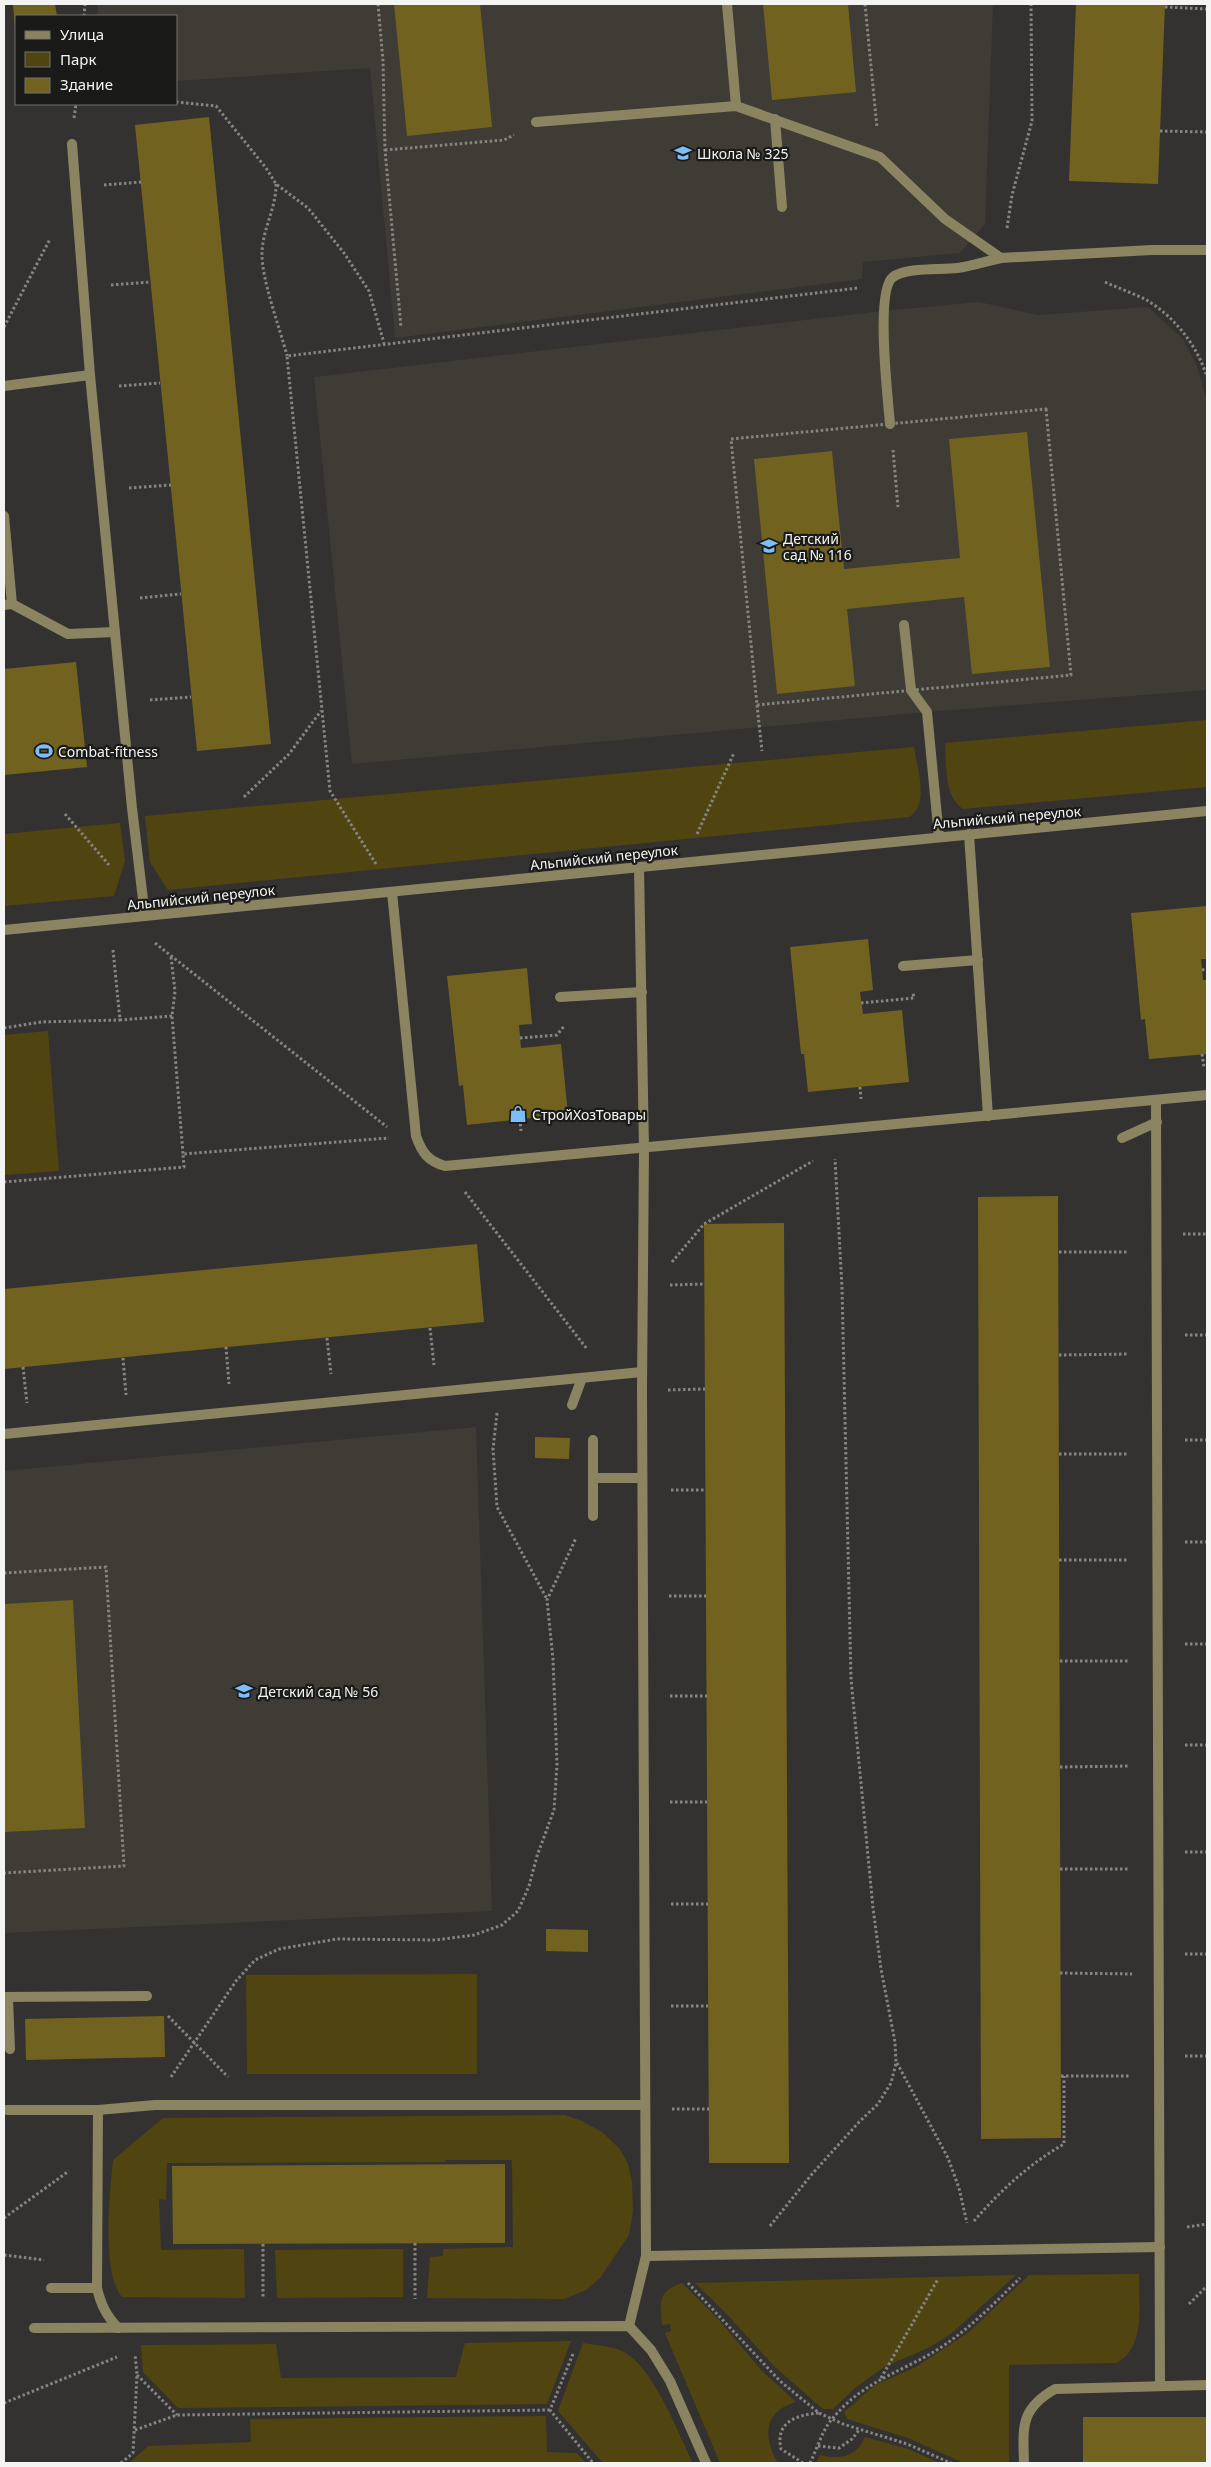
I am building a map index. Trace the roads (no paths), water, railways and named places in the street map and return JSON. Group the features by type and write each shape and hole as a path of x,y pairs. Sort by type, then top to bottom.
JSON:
{"street":[{"path":"727,4 736,106"},
{"path":"536,122 736,106 880,157 945,219 1002,258"},
{"path":"775,119 782,207"},
{"path":"72,144 90,375 145,916"},
{"path":"890,428 883,311 886,285 893,277 907,272 958,268 1002,258 1207,250"},
{"path":"4,386 90,375"},
{"path":"4,516 8,604 68,634 115,632"},
{"path":"904,625 911,690 927,712 939,837"},
{"name":"Альпийский переулок","path":"4,930 1207,811"},
{"path":"969,834 988,1116"},
{"path":"628,2326 646,2256 642,1490 644,1285 642,1184 644,1149 639,868"},
{"path":"392,892 416,1136 421,1152 433,1163 445,1166 644,1149 1207,1095"},
{"path":"903,966 978,960"},
{"path":"560,997 642,992"},
{"path":"1156,1100 1160,2386"},
{"path":"1122,1138 1156,1122"},
{"path":"4,1434 642,1372"},
{"path":"572,1405 582,1378"},
{"path":"593,1516 594,1440"},
{"path":"593,1478 642,1478"},
{"path":"10,2049 6,1997 148,1996"},
{"path":"7,2110 98,2110 155,2105 250,2104 645,2107"},
{"path":"98,2110 97,2288 101,2305 108,2317 118,2328"},
{"path":"646,2256 1160,2247"},
{"path":"51,2288 97,2288"},
{"path":"34,2328 628,2326 651,2350 670,2380 706,2463"},
{"path":"1024,2463 1023,2430 1028,2414 1038,2398 1055,2389 1207,2386"}],"place":[{"name":"Школа № 325","path":"683,153"},
{"name":"Детский сад № 116","path":"769,546"},
{"name":"Combat-fitness","path":"44,751"},
{"name":"СтройХозТовары","path":"518,1114"},
{"name":"Детский сад № 56","path":"244,1691"}]}
